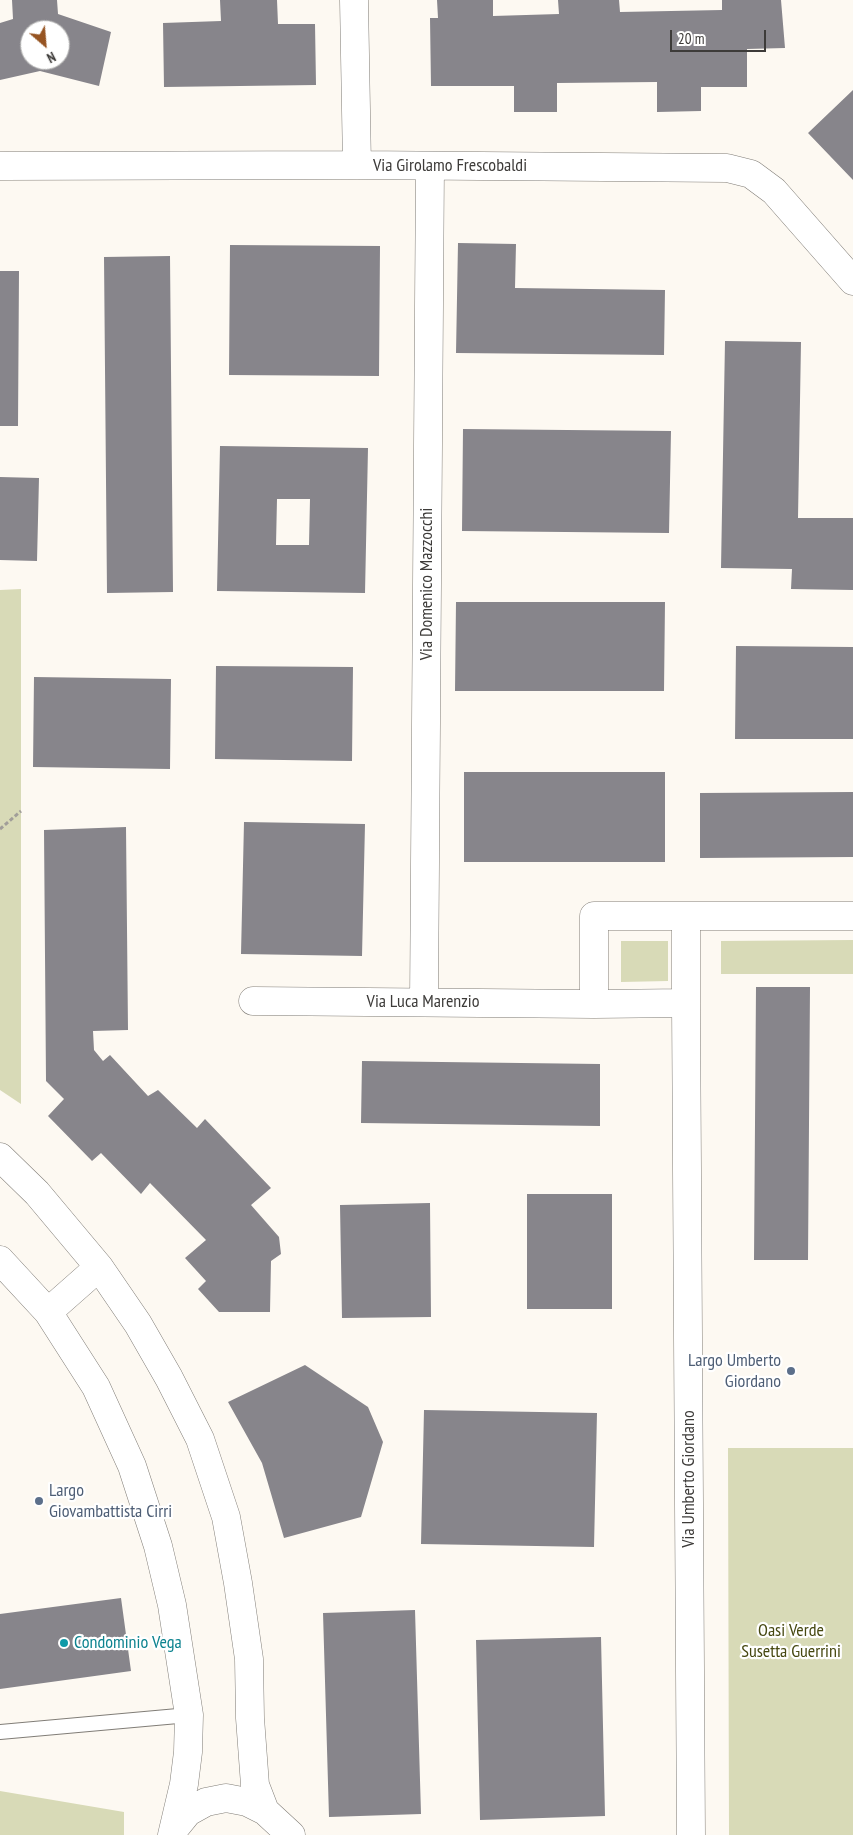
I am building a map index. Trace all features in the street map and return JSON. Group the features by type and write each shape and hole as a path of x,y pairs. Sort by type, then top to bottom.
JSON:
{"street":[{"path":"354,0 356,165"},
{"name":"Via Girolamo Frescobaldi","path":"0,166 356,165 727,168 750,174 774,191 853,280"},
{"name":"Via Domenico Mazzocchi","path":"424,1002 430,166"},
{"path":"594,1004 594,916 853,916"},
{"path":"686,916 686,1003"},
{"name":"Via Luca Marenzio","path":"252,1001 686,1003"},
{"name":"Via Umberto Giordano","path":"686,1003 691,1835"},
{"path":"0,1157 37,1193 98,1267 138,1324 169,1378 200,1440 226,1517 238,1583 248,1659 255,1785 279,1826"},
{"path":"0,1260 48,1312 96,1388 132,1466 158,1546 172,1605 189,1715 188,1752 184,1784 173,1831"},
{"path":"48,1312 98,1267"},
{"path":"173,1831 188,1812 206,1802 226,1798 247,1802 279,1826"}],"lane":[{"path":"0,1732 189,1715"}],"path":[{"path":"0,829 21,811"}],"green space":[{"path":"21,589 21,1104 0,1090 0,590"},
{"path":"853,940 853,974 721,974 721,941"},
{"path":"621,941 668,941 668,981 621,982"},
{"name":"Oasi Verde Susetta Guerrini","path":"728,1448 853,1448 853,1835 729,1835"},
{"path":"0,1791 124,1812 124,1835 0,1835"}],"building":[{"path":"12,0 57,0 58,14 111,32 99,86 40,71 0,80 0,23 13,19"},
{"path":"220,0 277,0 278,24 315,24 316,85 164,87 163,23 221,21"},
{"path":"437,0 493,0 493,16 559,14 558,0 619,0 620,12 722,10 722,0 781,0 785,48 747,49 747,87 701,87 701,111 657,112 657,82 557,83 557,112 514,112 514,86 431,86 430,18 438,18"},
{"path":"853,90 853,180 808,133"},
{"path":"458,243 516,244 515,288 665,290 664,355 456,353"},
{"path":"230,245 380,246 379,376 229,375"},
{"path":"170,256 173,592 107,593 104,257"},
{"path":"0,271 19,271 18,426 0,426"},
{"path":"725,341 801,342 798,518 853,518 853,590 791,589 792,569 721,568"},
{"path":"463,429 671,431 669,533 462,531"},
{"path":"220,446 368,448 365,593 217,591","holes":["277,499 310,499 309,545 276,545"]},
{"path":"0,477 39,478 37,561 0,560"},
{"path":"456,602 665,602 664,691 455,691"},
{"path":"736,646 853,647 853,739 735,739"},
{"path":"216,666 353,667 352,761 215,759"},
{"path":"34,677 171,679 170,769 33,767"},
{"path":"464,772 665,772 665,862 464,862"},
{"path":"853,792 853,857 700,858 700,793"},
{"path":"244,822 365,824 362,956 241,954"},
{"path":"126,827 128,1030 93,1031 94,1050 103,1061 110,1055 148,1096 158,1090 197,1128 205,1119 271,1188 251,1205 279,1237 281,1254 271,1261 270,1312 219,1312 198,1289 206,1281 185,1258 206,1240 150,1183 141,1194 101,1153 92,1161 48,1116 64,1099 46,1081 44,830"},
{"path":"756,987 810,987 808,1260 754,1260"},
{"path":"362,1061 600,1064 600,1126 361,1123"},
{"path":"527,1194 612,1194 612,1309 527,1309"},
{"path":"430,1203 431,1317 342,1318 340,1205"},
{"path":"305,1365 368,1407 383,1442 361,1517 284,1538 262,1463 228,1402"},
{"path":"424,1410 597,1413 594,1547 421,1544"},
{"name":"Condominio Vega","path":"121,1598 131,1671 0,1689 0,1614"},
{"path":"415,1610 421,1814 329,1817 323,1613"},
{"path":"601,1637 605,1816 480,1820 476,1640"}],"place":[{"name":"Largo Umberto Giordano","path":"791,1371"},
{"name":"Largo Giovambattista Cirri","path":"39,1501"},
{"name":"Condominio Vega","path":"64,1643"}]}
